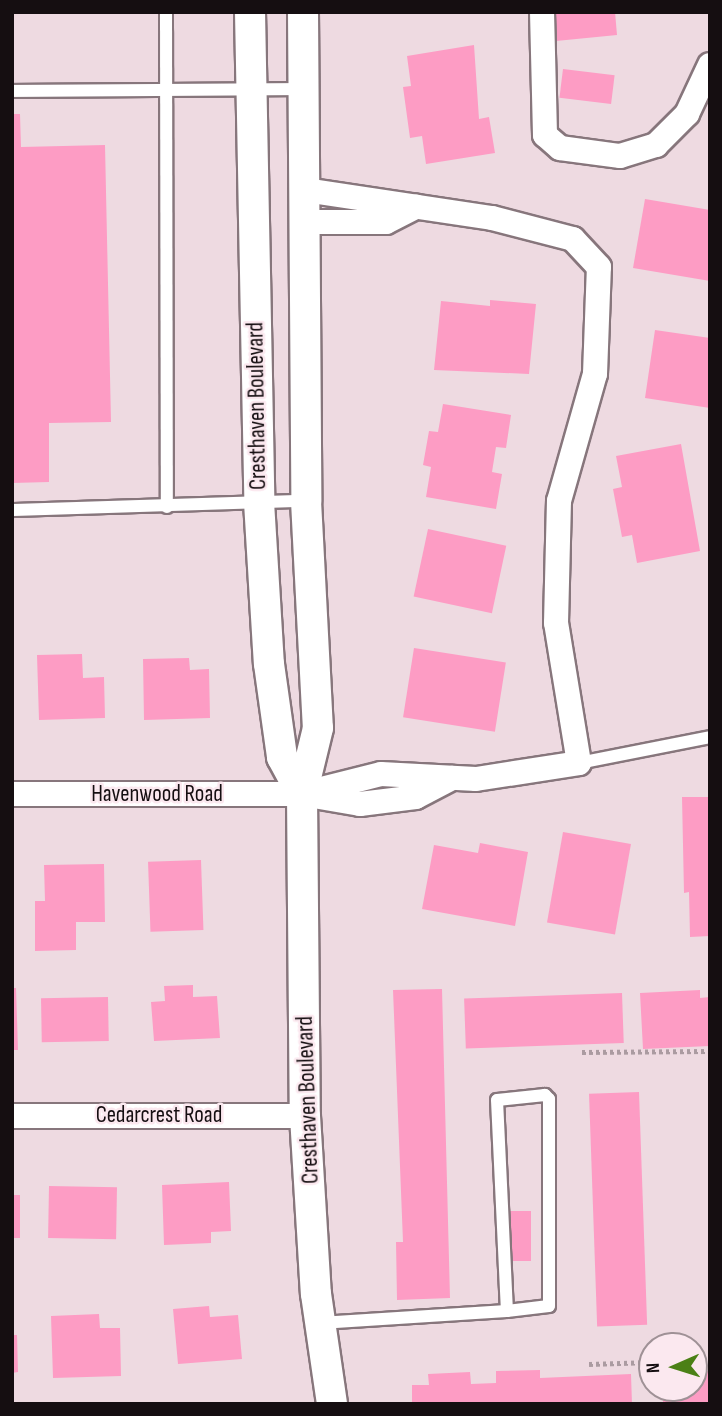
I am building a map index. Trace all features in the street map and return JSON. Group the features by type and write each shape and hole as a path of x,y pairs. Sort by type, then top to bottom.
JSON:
{"street":[{"name":"Cresthaven Boulevard","path":"250,12 258,502 269,664 282,757 302,794"},
{"name":"Cresthaven Boulevard","path":"303,12 306,501 318,728 302,794 305,1116 320,1324 332,1404"},
{"path":"542,12 545,135 560,148 577,153 621,156 656,145 687,114 710,65"},
{"path":"304,190 492,218 573,239 599,267 595,374 559,501 556,624 579,763"},
{"path":"304,222 386,222 416,207"},
{"name":"Havenwood Road","path":"12,794 302,794 360,804 416,797 453,778 476,779 579,763"},
{"name":"Cedarcrest Road","path":"12,1116 305,1116"}],"lane":[{"path":"166,12 167,507"},
{"path":"12,91 304,89"},
{"path":"12,510 306,501"},
{"path":"579,763 710,737"},
{"path":"320,1324 507,1311 549,1306 552,1300 549,1099 545,1095 497,1100 507,1311"}],"path":[{"path":"582,1052 710,1051"},
{"path":"589,1364 638,1362"}],"building":[{"path":"615,12 617,35 556,41 553,14"},
{"path":"474,45 479,119 489,117 495,153 426,164 422,136 410,138 403,87 411,86 407,56"},
{"path":"563,69 615,75 611,104 559,98"},
{"path":"12,114 20,114 21,147 105,145 111,422 49,423 49,482 12,483"},
{"path":"645,199 710,210 710,281 633,268"},
{"path":"490,300 536,304 529,374 434,370 441,301 490,306"},
{"path":"655,330 710,338 710,408 645,398"},
{"path":"443,404 511,415 506,448 496,447 492,472 502,474 496,509 426,497 431,467 423,465 429,431 438,432"},
{"path":"681,444 700,551 637,563 632,535 622,537 613,489 622,487 616,456"},
{"path":"428,529 506,546 492,613 414,596"},
{"path":"414,648 506,663 495,732 403,717"},
{"path":"82,654 83,678 104,677 105,718 39,720 37,655"},
{"path":"189,658 190,670 209,669 210,718 144,720 143,659"},
{"path":"682,797 710,797 710,936 690,937 689,892 684,893"},
{"path":"563,832 631,844 615,935 547,923"},
{"path":"480,843 528,852 515,926 422,909 434,845 478,853"},
{"path":"201,860 203,930 150,932 148,862"},
{"path":"104,864 105,922 76,922 76,950 35,951 35,901 45,901 44,865"},
{"path":"193,985 193,997 217,996 220,1038 154,1041 151,1002 165,1001 164,986"},
{"path":"12,988 16,988 18,1050 12,1050"},
{"path":"442,989 450,1298 397,1300 396,1242 403,1242 393,990"},
{"path":"700,990 700,998 710,997 710,1046 643,1049 640,993"},
{"path":"622,993 624,1043 466,1048 464,999"},
{"path":"108,997 109,1041 42,1042 41,998"},
{"path":"639,1092 647,1325 597,1327 589,1094"},
{"path":"229,1182 231,1231 211,1232 211,1243 164,1245 162,1185"},
{"path":"49,1186 117,1187 116,1239 48,1238"},
{"path":"12,1195 20,1195 20,1238 12,1238"},
{"path":"508,1211 531,1211 531,1261 508,1261"},
{"path":"209,1306 210,1317 238,1315 242,1359 178,1364 173,1309"},
{"path":"99,1314 100,1328 120,1328 121,1376 53,1378 51,1316"},
{"path":"12,1335 17,1335 18,1372 12,1373"},
{"path":"540,1370 540,1378 631,1374 632,1404 412,1404 412,1385 429,1385 428,1374 470,1372 471,1384 496,1383 496,1371"},
{"path":"708,1371 710,1404 663,1404 708,1402"}]}
